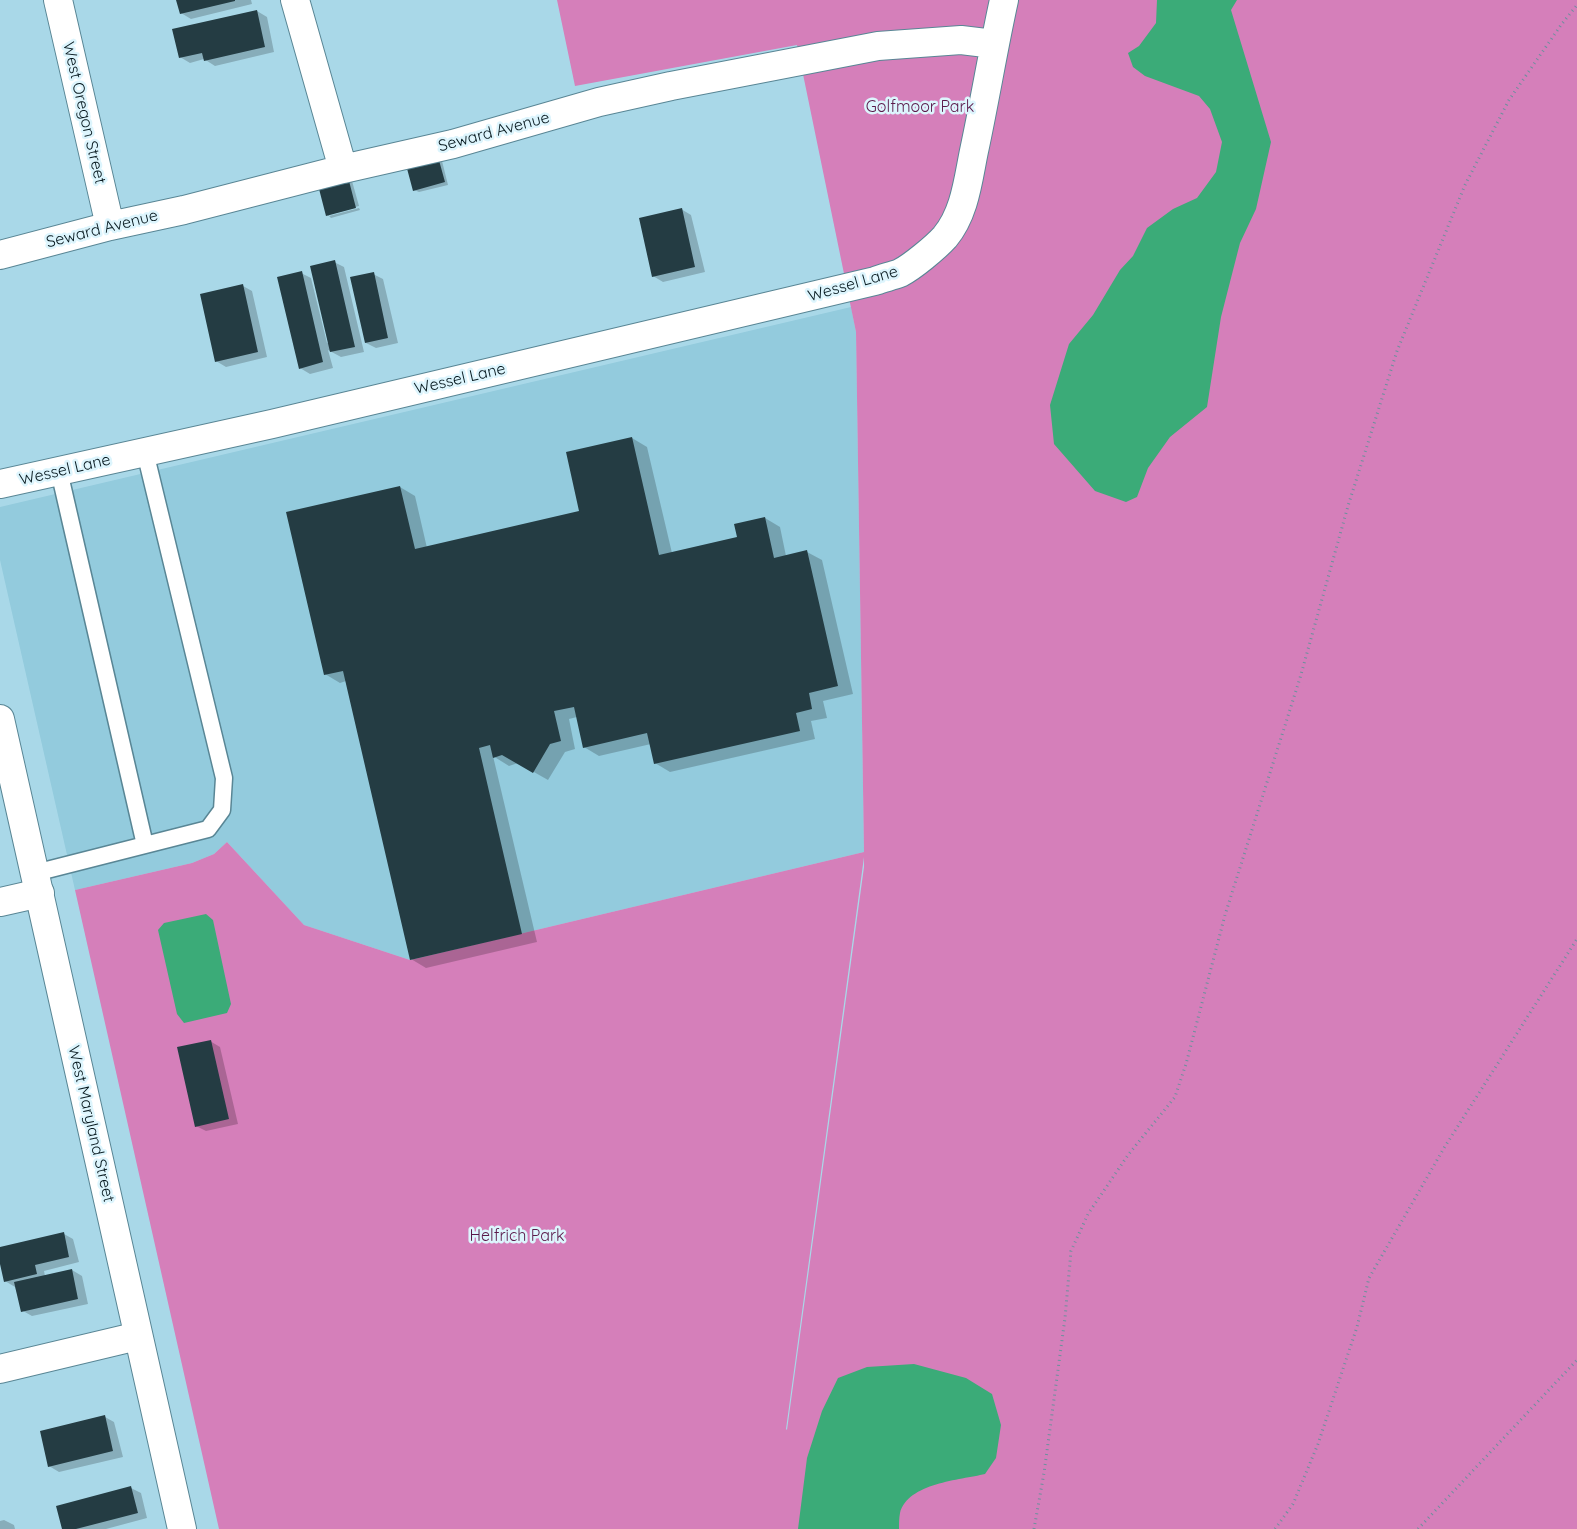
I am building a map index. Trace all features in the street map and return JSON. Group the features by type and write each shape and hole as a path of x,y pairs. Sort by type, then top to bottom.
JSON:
{"street":[{"name":"West Oregon Street","path":"58,0 110,226"},
{"path":"295,0 343,169"},
{"name":"Wessel Lane","path":"0,484 272,424 875,281 901,272 916,263 945,237 957,219 963,201 983,110 994,44 1004,0"},
{"name":"Seward Avenue","path":"0,255 110,226 184,210 343,169 453,144 608,100 671,86 878,46 961,40 994,44"},
{"name":"West Maryland Street","path":"0,720 182,1529"},
{"path":"0,902 37,883"},
{"path":"0,1369 138,1336"}],"lane":[{"path":"37,883 145,845 208,829 222,810 224,778 145,452"},
{"path":"58,471 145,845"}],"path":[{"path":"1034,1529 1044,1473 1071,1251 1088,1214 1128,1155 1175,1098 1186,1064 1225,915 1300,678 1348,506 1397,351 1465,185 1509,100 1577,5"},
{"path":"1275,1529 1294,1504 1318,1444 1358,1327 1369,1278 1444,1148 1577,939"},
{"path":"1418,1529 1577,1360"}],"shaded area":[{"path":"1157,0 1237,0 1231,10 1271,142 1256,209 1240,243 1221,317 1207,407 1170,437 1148,468 1137,497 1126,502 1095,491 1054,444 1050,405 1069,344 1093,315 1120,270 1133,256 1147,228 1173,209 1197,198 1216,172 1222,142 1210,109 1199,96 1145,76 1133,67 1128,53 1139,46 1156,23"},
{"path":"851,307 856,332 864,852 410,960 304,925 227,842 214,854 192,863 75,890 0,560 0,507"},
{"path":"206,914 213,920 231,1004 227,1013 184,1023 177,1014 158,930 164,923"},
{"path":"914,1364 966,1378 992,1394 1001,1425 996,1458 985,1474 936,1484 913,1495 905,1503 900,1513 899,1529 798,1529 807,1458 822,1411 838,1378 867,1367"}],"green space":[{"path":"557,0 1577,0 1577,1529 219,1529 75,890 192,863 214,854 227,842 304,925 410,960 864,852 856,332 797,45 575,86","holes":["864,857 864,867 787,1430"]}],"building":[{"path":"176,0 235,0 235,1 180,14"},
{"path":"257,10 265,47 204,61 202,53 179,58 172,29"},
{"path":"437,153 445,182 413,191 405,161"},
{"path":"348,177 356,208 326,216 318,185"},
{"path":"682,208 695,267 652,277 639,218"},
{"path":"335,260 355,347 330,352 310,266"},
{"path":"302,271 323,362 299,369 277,277"},
{"path":"374,272 388,338 365,343 350,277"},
{"path":"243,284 258,352 215,362 200,294"},
{"path":"632,437 659,555 737,537 734,524 765,517 774,558 807,550 838,686 809,693 812,709 796,713 800,731 654,764 647,733 583,748 574,707 554,711 561,741 550,744 533,773 502,755 493,758 490,745 479,748 522,934 410,960 343,671 324,675 286,512 400,486 415,549 579,511 566,452"},
{"path":"211,1040 229,1119 195,1127 177,1047"},
{"path":"64,1232 69,1257 35,1265 37,1274 4,1282 0,1264 0,1247"},
{"path":"72,1269 78,1299 21,1312 14,1282"},
{"path":"105,1415 113,1451 48,1467 40,1431"},
{"path":"131,1486 138,1513 76,1529 62,1529 56,1506"}],"park label":[{"name":"Golfmoor Park","path":"920,107"},
{"name":"Helfrich Park","path":"517,1236"}]}
